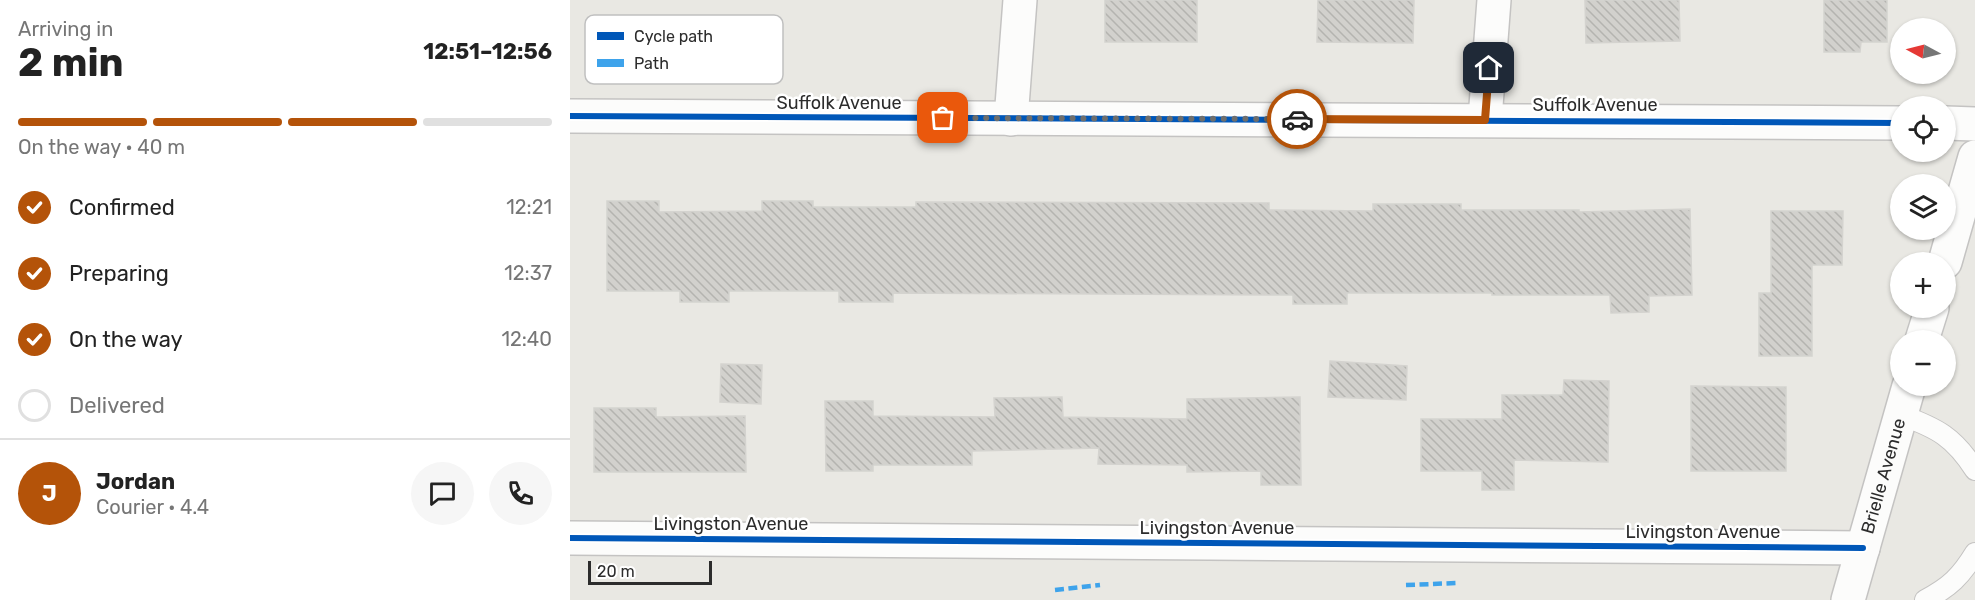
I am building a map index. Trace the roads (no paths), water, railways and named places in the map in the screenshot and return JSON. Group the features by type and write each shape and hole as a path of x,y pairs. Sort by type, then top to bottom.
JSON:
{"street":[{"path":"1011,119 1020,0"},
{"path":"1485,120 1494,0"},
{"name":"Suffolk Avenue","path":"570,116 1890,123"},
{"path":"1956,123 1975,124"},
{"path":"1948,252 1975,157"},
{"name":"Brielle Avenue","path":"1848,600 1905,400"},
{"name":"Livingston Avenue","path":"570,538 1863,548"}],"lane":[{"path":"1905,400 1960,447 1975,470"},
{"path":"1928,599 1945,590 1964,571 1975,553"}]}
